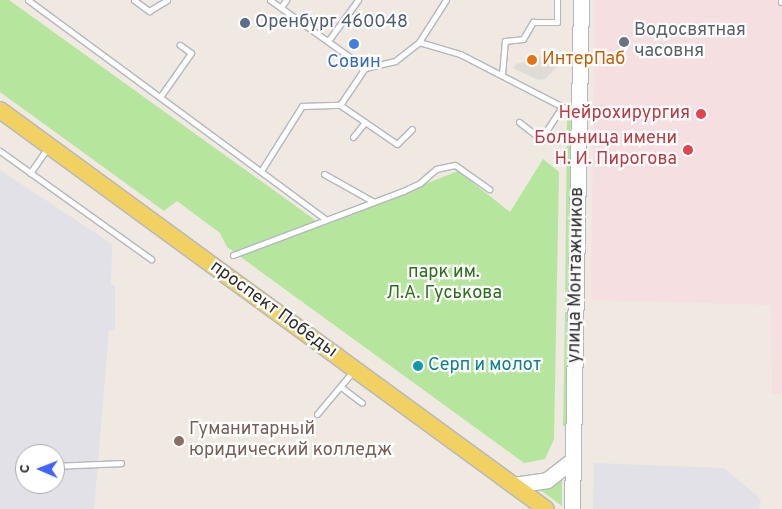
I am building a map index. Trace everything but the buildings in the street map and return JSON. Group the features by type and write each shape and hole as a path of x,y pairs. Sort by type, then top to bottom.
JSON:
{"main road":[{"name":"улица Монтажников","path":"572,509 581,0"},
{"name":"проспект Победы","path":"0,110 546,509"},
{"path":"513,485 547,480 573,460"}],"lane":[{"path":"28,0 261,170 326,220"},
{"path":"134,0 149,11 167,0"},
{"path":"270,0 366,68"},
{"path":"281,7 286,0"},
{"path":"328,41 358,0"},
{"path":"340,105 366,68 395,61 419,42 446,0"},
{"path":"502,74 505,41 523,39 533,22 558,22 557,0"},
{"path":"419,42 460,54 579,115"},
{"path":"160,97 191,52 180,45"},
{"path":"261,170 302,106 340,105 397,144 412,129"},
{"path":"519,122 542,138 562,107"},
{"path":"352,137 364,122"},
{"path":"30,173 50,146"},
{"path":"0,151 151,259"},
{"path":"234,256 420,183 436,169 455,165 489,189"},
{"path":"324,174 374,202"},
{"path":"317,414 354,370"},
{"path":"341,387 362,403"},
{"path":"65,466 121,463"}],"shaded area":[{"name":"Больница имени Н. И. Пирогова","path":"595,0 782,0 782,394 772,394 771,305 591,300"},
{"path":"539,56 559,65 545,79 538,80 513,68 516,64 528,61 538,66"},
{"path":"0,170 112,244 111,285 115,285 115,330 109,330 94,509 0,509"},
{"path":"594,463 724,468 761,499 759,509 593,509"}],"green space":[{"name":"парк им. Л.А. Гуськова","path":"0,0 9,0 322,225 458,171 510,212 543,159 559,172 554,439 545,459 524,463 227,247 220,233 177,201 164,211 0,92"},
{"path":"567,119 572,121 569,306 565,308"},
{"path":"565,312 569,312 567,426 563,426"},
{"path":"562,479 562,506 539,489"}],"place":[{"name":"Оренбург 460048","path":"245,23"},
{"name":"Водосвятная часовня","path":"624,42"},
{"name":"Совин","path":"354,44"},
{"name":"ИнтерПаб","path":"532,60"},
{"name":"Нейрохирургия","path":"701,114"},
{"name":"Больница имени Н. И. Пирогова","path":"688,150"},
{"name":"Серп и молот","path":"418,366"},
{"name":"Гуманитарный юридический колледж","path":"179,441"}]}
